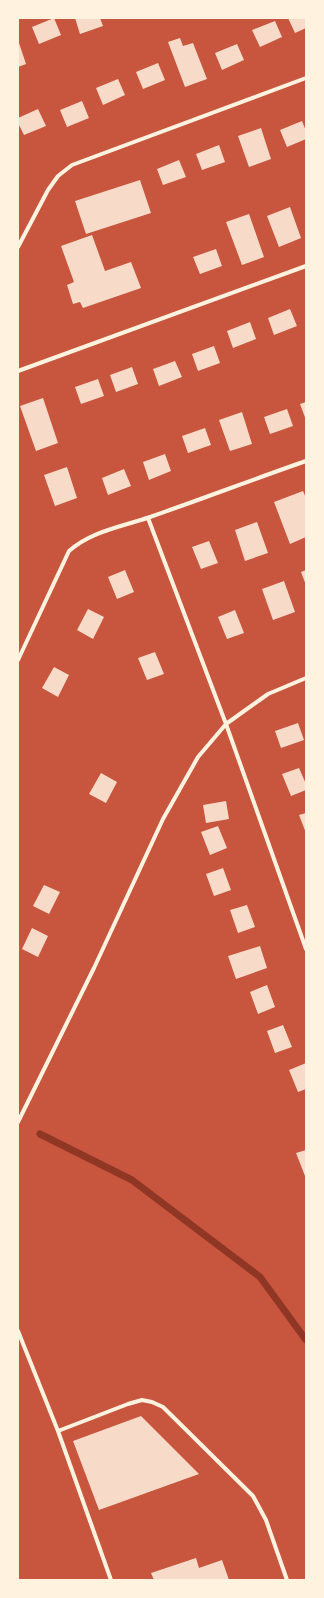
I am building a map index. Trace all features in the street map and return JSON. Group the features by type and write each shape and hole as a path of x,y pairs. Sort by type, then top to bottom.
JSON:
{"street":[{"path":"18,247 48,190 58,176 72,165 306,78"},
{"path":"18,371 306,266"},
{"path":"18,660 69,551 80,541 93,535 148,518 306,461"},
{"path":"148,518 226,724 306,949"},
{"path":"18,1122 94,968 163,820 198,757 226,724 268,694 306,678"},
{"path":"18,1331 58,1431 112,1580"},
{"path":"58,1431 142,1400 152,1402 163,1407 253,1496 266,1520 287,1580"}],"building":[{"path":"54,18 61,35 39,44 32,27"},
{"path":"75,18 100,18 103,26 80,34"},
{"path":"288,18 306,18 306,28 295,33"},
{"path":"275,21 282,37 260,47 252,30"},
{"path":"180,38 183,46 193,43 207,79 185,87 168,42"},
{"path":"18,40 26,64 18,67"},
{"path":"237,44 244,60 222,70 215,53"},
{"path":"158,63 165,80 143,89 136,72"},
{"path":"118,79 125,95 103,105 96,88"},
{"path":"82,101 89,118 67,127 60,110"},
{"path":"38,109 46,126 24,135 18,123 18,118"},
{"path":"302,121 306,131 306,139 287,147 280,130"},
{"path":"261,128 271,159 249,167 238,136"},
{"path":"219,145 225,162 202,170 196,154"},
{"path":"179,160 186,177 163,185 157,169"},
{"path":"140,180 151,213 86,234 75,201"},
{"path":"290,207 301,238 279,247 267,216"},
{"path":"249,214 264,257 242,265 226,222"},
{"path":"92,235 105,271 131,262 141,288 83,308 80,302 73,304 67,285 74,282 61,246"},
{"path":"216,249 222,266 200,274 193,257"},
{"path":"290,309 297,326 274,335 268,318"},
{"path":"250,322 256,339 233,348 227,331"},
{"path":"214,346 220,363 198,371 192,354"},
{"path":"175,361 182,377 159,386 153,369"},
{"path":"132,367 138,384 116,392 110,375"},
{"path":"98,379 104,396 81,404 75,387"},
{"path":"43,398 58,443 36,451 20,406"},
{"path":"306,402 306,420 300,404"},
{"path":"287,409 293,426 270,434 264,417"},
{"path":"242,412 252,444 230,451 219,420"},
{"path":"205,428 211,445 188,453 182,436"},
{"path":"165,454 171,471 149,480 143,462"},
{"path":"67,467 77,498 55,506 44,475"},
{"path":"124,469 131,486 108,495 102,478"},
{"path":"303,491 306,498 306,537 290,544 274,502"},
{"path":"257,522 268,553 245,561 235,530"},
{"path":"209,541 218,563 201,569 192,547"},
{"path":"125,570 134,592 117,599 108,577"},
{"path":"306,570 306,585 301,572"},
{"path":"284,581 295,612 273,620 262,589"},
{"path":"88,609 104,617 93,639 77,630"},
{"path":"235,610 244,633 227,639 218,617"},
{"path":"155,652 164,674 147,680 138,658"},
{"path":"54,667 69,675 58,697 42,688"},
{"path":"298,723 304,740 281,748 275,731"},
{"path":"299,768 306,784 306,790 291,796 282,774"},
{"path":"101,773 117,782 106,803 89,794"},
{"path":"226,801 229,819 206,823 203,805"},
{"path":"306,813 306,833 299,815"},
{"path":"218,826 227,848 210,855 201,832"},
{"path":"223,868 231,890 214,896 206,874"},
{"path":"44,885 60,892 49,914 33,906"},
{"path":"247,905 255,927 238,933 230,910"},
{"path":"32,928 48,936 38,957 22,949"},
{"path":"260,946 267,968 236,979 228,956"},
{"path":"267,985 275,1007 258,1014 250,992"},
{"path":"283,1025 292,1047 275,1053 267,1031"},
{"path":"306,1063 306,1089 298,1092 289,1070"},
{"path":"306,1150 306,1175 305,1176 296,1153"},
{"path":"141,1416 199,1474 99,1510 73,1441"},
{"path":"196,1558 199,1568 222,1560 229,1580 154,1580 151,1573"}],"waterway":[{"path":"40,1134 132,1180 260,1277 306,1340"}]}
